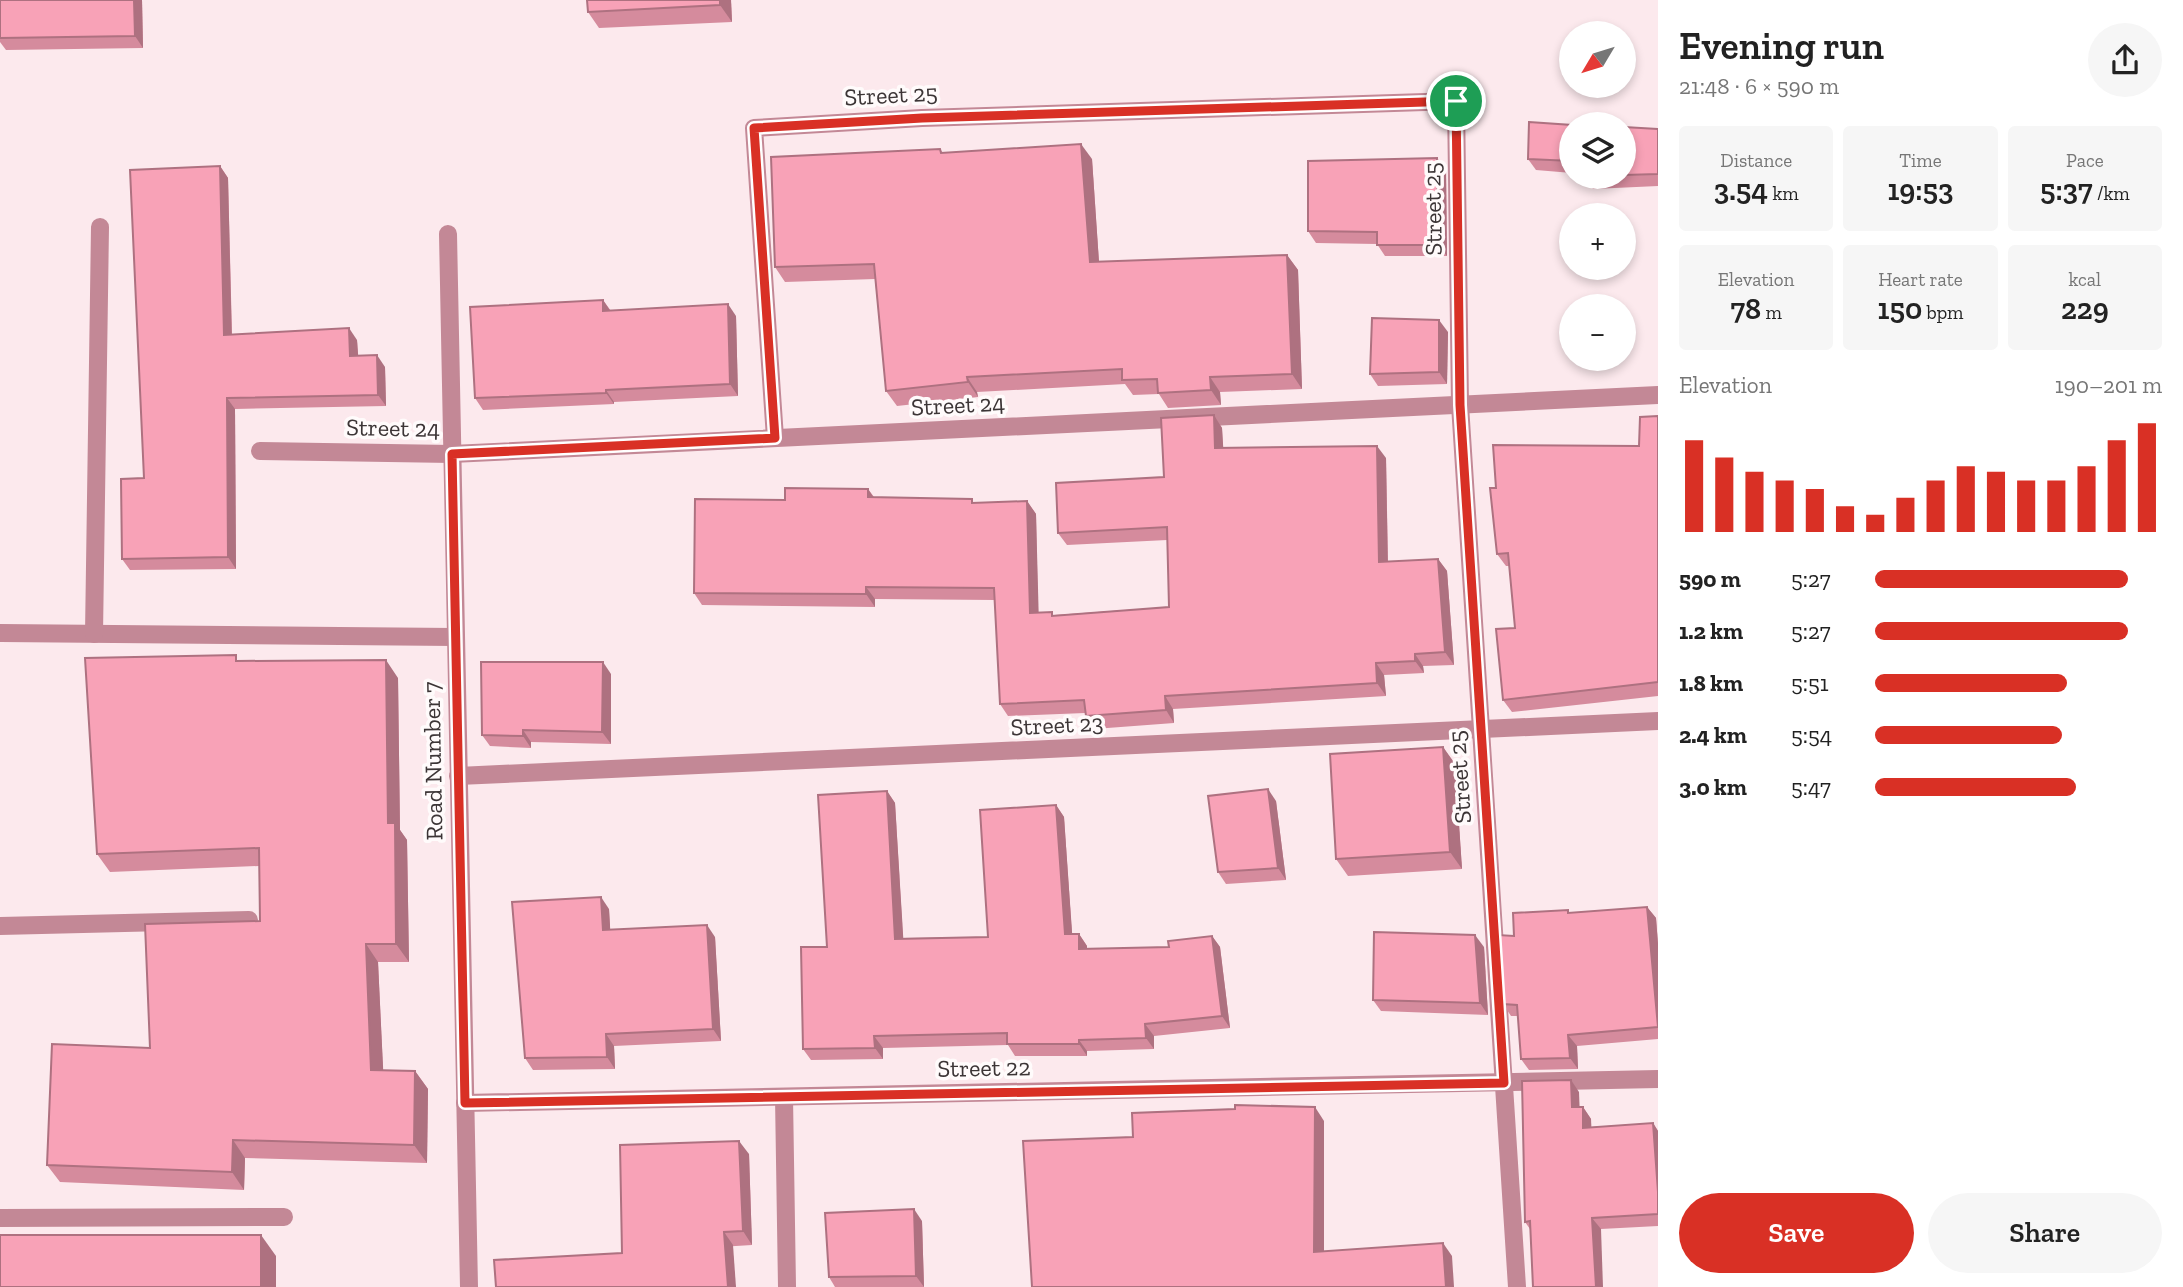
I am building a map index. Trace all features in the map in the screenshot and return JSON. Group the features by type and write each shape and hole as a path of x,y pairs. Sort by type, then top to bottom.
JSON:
{"street":[{"name":"Street 25","path":"775,438 754,128 922,118 1456,101 1460,405 1517,1287"},
{"path":"94,634 100,227"},
{"name":"Road Number 7","path":"447,234 469,1287"},
{"name":"Street 24","path":"260,451 452,454 1658,395"},
{"path":"0,633 455,637"},
{"name":"Street 23","path":"458,776 1658,722"},
{"path":"0,926 249,920"},
{"name":"Street 22","path":"465,1103 1658,1079"},
{"path":"784,1097 787,1287"},
{"path":"0,1218 284,1217"}],"building":[{"path":"0,0 134,0 135,36 0,38"},
{"path":"587,0 720,0 720,5 588,12"},
{"path":"1529,122 1559,124 1559,160 1528,159"},
{"path":"1636,128 1658,129 1658,174 1636,175"},
{"path":"1081,144 1090,262 1287,255 1292,374 1210,377 1211,390 1158,393 1157,379 1122,380 1122,369 967,377 968,382 886,391 874,264 775,267 771,157 940,149 941,153"},
{"path":"1437,158 1438,245 1377,245 1377,232 1308,231 1308,161"},
{"path":"220,166 224,335 349,328 350,356 377,355 378,395 227,398 228,557 122,559 121,479 144,478 130,170"},
{"path":"603,300 603,311 728,304 730,384 606,390 606,393 475,398 470,307"},
{"path":"1372,318 1439,320 1439,372 1370,374"},
{"path":"1214,415 1215,448 1377,446 1379,562 1438,559 1445,652 1415,654 1415,661 1376,663 1377,683 1165,696 1166,710 1086,716 1084,700 1000,704 994,588 866,587 866,594 694,593 695,499 785,500 785,488 868,489 868,497 972,499 972,503 1027,501 1030,613 1052,612 1052,616 1169,607 1167,527 1058,533 1056,483 1164,477 1161,418"},
{"path":"1658,416 1658,682 1503,700 1496,629 1515,628 1508,553 1497,554 1490,488 1496,488 1493,445 1639,446 1640,417"},
{"path":"236,655 236,661 386,660 388,823 395,823 396,944 366,944 371,1070 415,1071 414,1145 233,1140 232,1172 47,1165 52,1044 150,1048 145,924 260,921 259,848 97,854 85,658"},
{"path":"481,662 603,662 602,732 523,730 523,736 482,735"},
{"path":"1443,747 1450,852 1336,859 1330,754"},
{"path":"1268,789 1278,868 1218,872 1208,796"},
{"path":"887,791 895,939 988,937 980,810 1056,805 1065,934 1079,934 1079,949 1169,947 1168,941 1212,936 1222,1016 1145,1024 1146,1038 1079,1040 1079,1044 1007,1044 1007,1033 874,1036 875,1048 803,1049 801,947 827,947 818,795"},
{"path":"601,897 603,930 707,925 713,1029 606,1034 607,1057 525,1058 512,902"},
{"path":"1647,907 1658,1027 1568,1035 1570,1058 1521,1059 1517,1005 1503,1004 1498,935 1514,936 1513,913 1568,910 1568,913"},
{"path":"1374,932 1475,935 1480,1003 1373,1000"},
{"path":"1571,1080 1572,1107 1583,1107 1583,1128 1653,1123 1658,1214 1592,1218 1596,1287 1533,1287 1530,1221 1525,1222 1522,1081"},
{"path":"1235,1105 1315,1107 1314,1252 1443,1243 1446,1287 1032,1287 1023,1141 1133,1137 1132,1113 1235,1109"},
{"path":"739,1141 743,1231 724,1232 728,1287 496,1287 494,1260 622,1253 620,1145"},
{"path":"914,1209 916,1276 829,1277 825,1213"},
{"path":"0,1235 261,1235 261,1287 0,1287"}],"route":[{"path":"1456,101 1460,405 1504,1083 465,1103 452,454 775,438 754,128 922,118 1456,101"}]}
